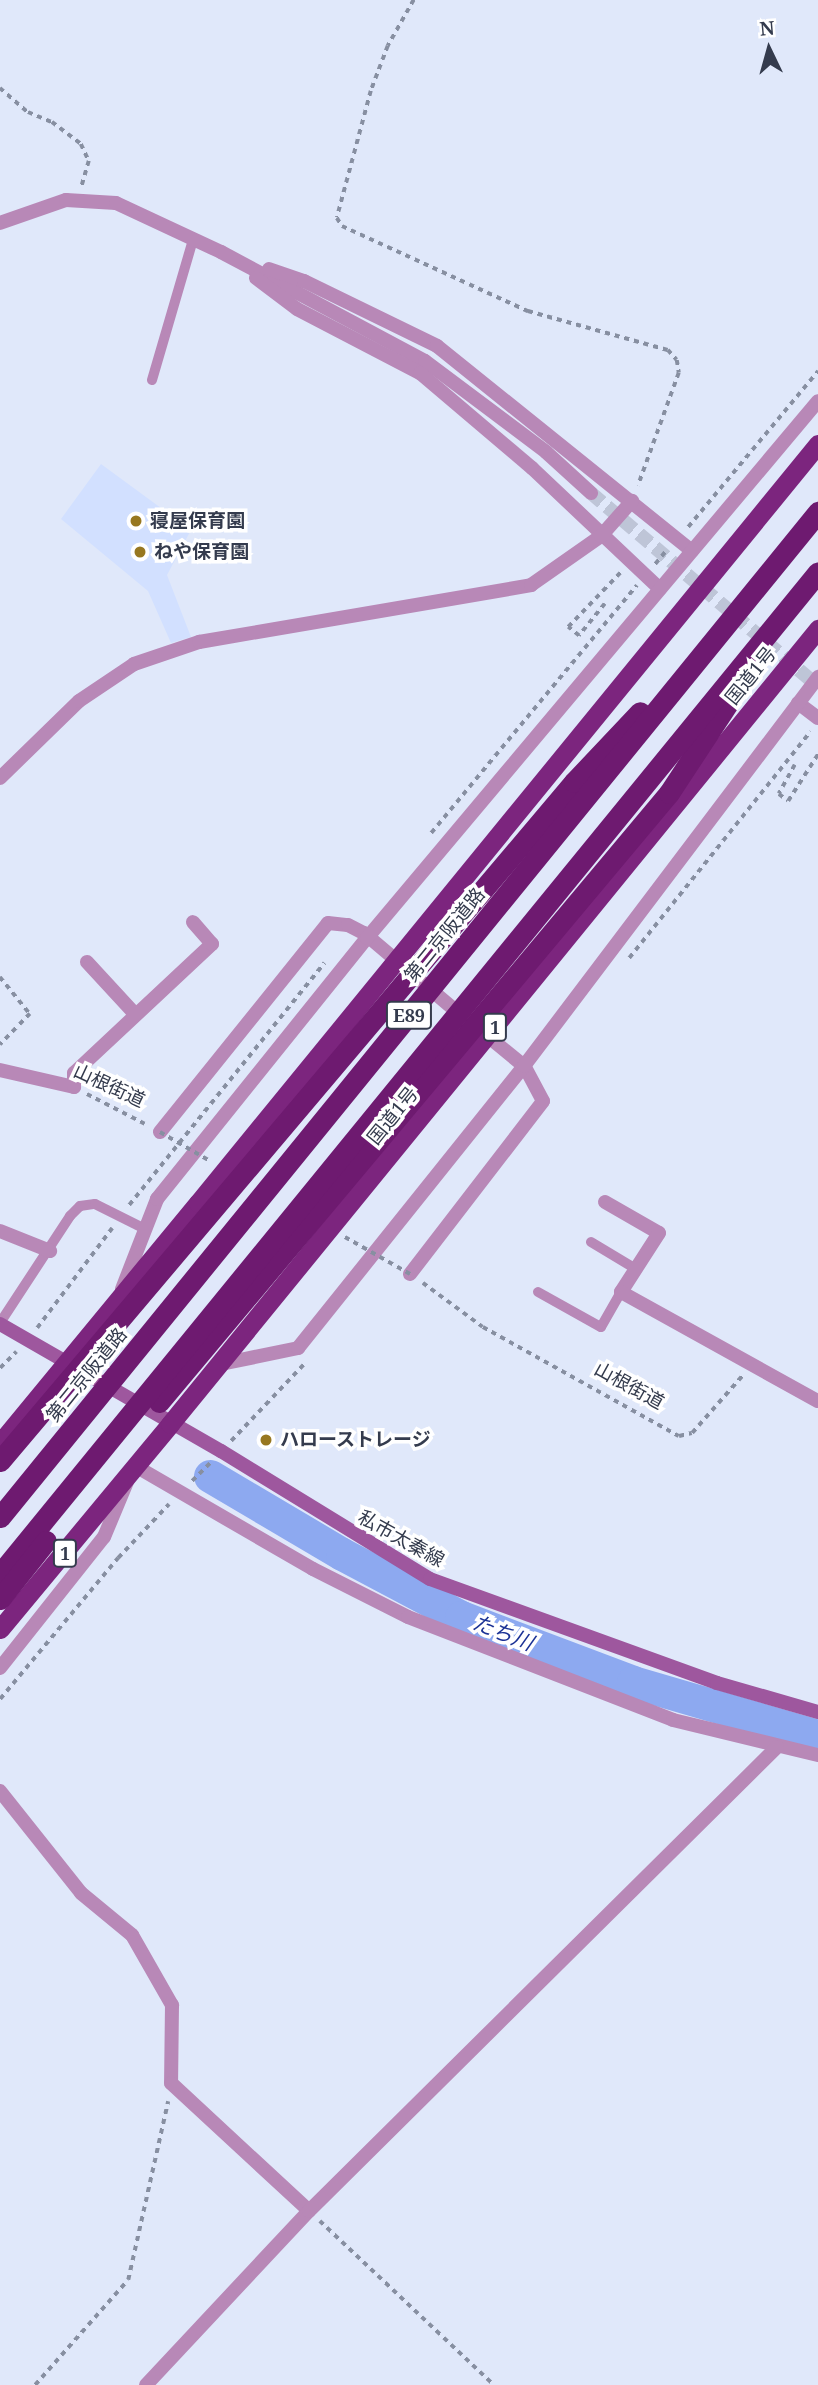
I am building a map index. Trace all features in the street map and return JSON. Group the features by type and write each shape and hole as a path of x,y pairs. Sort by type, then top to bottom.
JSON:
{"highway":[{"path":"0,1443 9,1420 66,1363 116,1303 818,444"},
{"name":"第二京阪道路","path":"0,1517 818,512"},
{"name":"E89","path":"0,1574 818,572"},
{"path":"0,1461 574,782 761,584"},
{"path":"0,1599 106,1464 669,793 793,604"},
{"name":"国道1号","path":"0,1629 133,1473 170,1424 818,629"}],"main road":[{"name":"私市太秦線","path":"0,1324 429,1579 680,1671 817,1710"}],"street":[{"path":"0,223 76,201 116,203 221,252 304,281 437,346 692,551"},
{"path":"221,252 425,361 546,452 591,493"},
{"path":"221,252 297,309 420,373 532,468 660,589"},
{"path":"116,1303 157,1199 367,937 818,401"},
{"path":"0,778 79,701 160,653 199,642 531,585 601,536 632,501"},
{"path":"221,1364 298,1348 524,1066 818,677"},
{"path":"798,703 818,718"},
{"path":"74,1087 74,1073 212,944 192,922"},
{"path":"160,1132 328,923 348,925 367,937 524,1066 543,1101 410,1274"},
{"path":"87,962 135,1014"},
{"name":"山根街道","path":"0,1070 74,1087"},
{"path":"605,1202 659,1233 621,1293 750,1367 818,1401"},
{"path":"0,1231 50,1251"},
{"path":"0,1668 104,1536 133,1473 408,1617 673,1720 818,1755"},
{"path":"146,2385 309,2211 777,1747"},
{"path":"0,1791 81,1893 132,1935 172,2005 170,2083 309,2211"}],"lane":[{"path":"152,380 193,240"},
{"path":"0,1324 50,1251 69,1216 80,1206 95,1204 145,1229"},
{"path":"591,1242 636,1269"},
{"path":"538,1292 601,1327 621,1293"}],"path":[{"path":"414,0 388,46 372,91 337,218 342,226 528,311 668,351 677,360 679,373 632,501"},
{"path":"0,88 28,112 52,122 81,144 89,161 76,201"},
{"path":"605,604 579,636 568,627 624,569 640,582"},
{"path":"795,765 779,794 788,801 818,754"},
{"path":"0,977 30,1014 0,1045"},
{"name":"山根街道","path":"74,1087 160,1132"},
{"name":"山根街道","path":"410,1274 483,1327 679,1436 692,1433 750,1367"},
{"path":"35,2385 128,2280 170,2083"},
{"path":"309,2211 494,2385"}],"shaded area":[{"name":"ねや保育園","path":"101,464 191,530 167,575 191,637 171,643 148,591 61,519"}],"waterway":[{"name":"たち川","path":"210,1476 342,1554 461,1617 633,1682 818,1736"}],"tunnel":[{"path":"591,493 818,686"}],"place":[{"name":"寝屋保育園","path":"136,521"},
{"name":"ねや保育園","path":"140,552"},
{"name":"ハローストレージ","path":"266,1440"}]}
